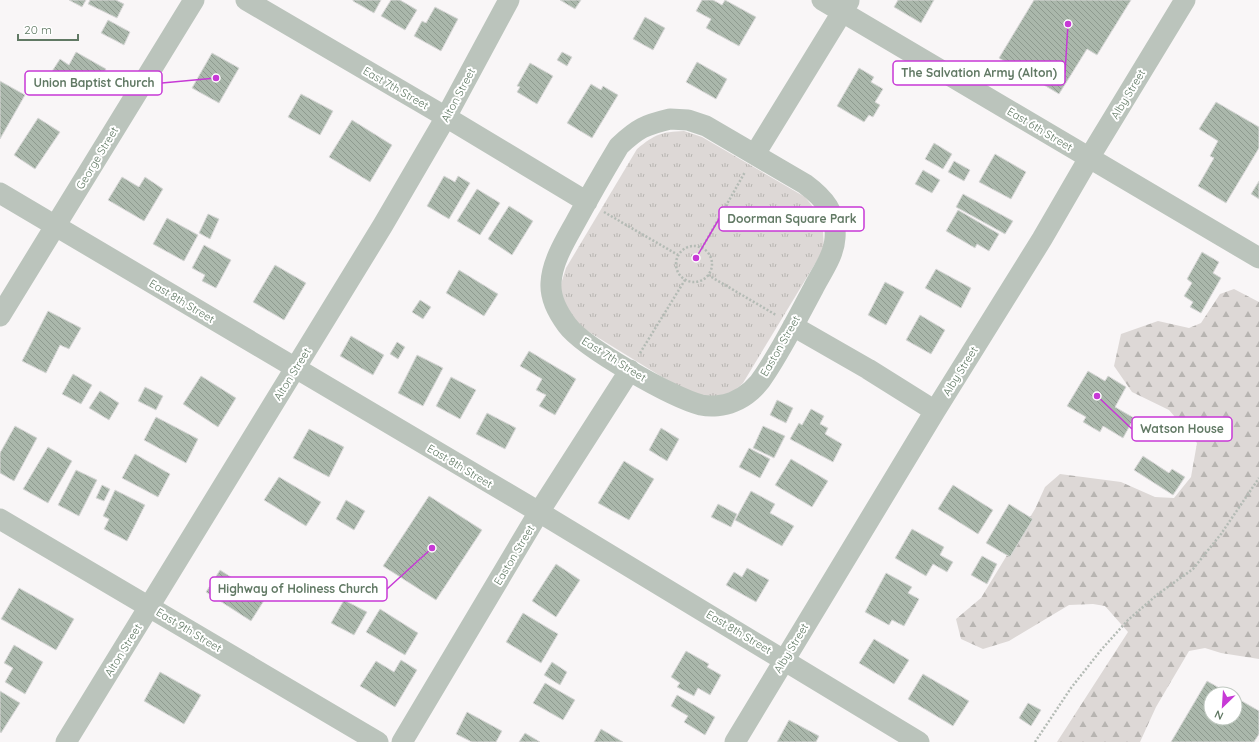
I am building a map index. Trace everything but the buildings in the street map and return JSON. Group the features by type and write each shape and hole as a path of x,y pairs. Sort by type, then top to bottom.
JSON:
{"street":[{"name":"George Street","path":"0,316 194,0"},
{"name":"East 7th Street","path":"246,0 446,117 586,202 564,242 556,262 551,280 552,295 555,306 567,325 576,335 597,350 660,387"},
{"name":"Alton Street","path":"66,742 383,225 446,117 509,0"},
{"name":"East 6th Street","path":"822,0 846,6 1089,158 1259,258"},
{"name":"Alby Street","path":"734,742 935,411 1042,239 1089,158 1185,0"},
{"path":"586,202 620,146 633,133 649,124 670,119 685,120 706,126 755,154 846,6"},
{"name":"Easton Street","path":"660,387 689,401 702,405 713,406 732,403 749,393 764,376 793,326 832,252 835,238 834,221 830,208 820,195 805,184 755,154"},
{"name":"East 8th Street","path":"0,193 539,512 919,742"},
{"path":"793,326 868,368 935,411"},
{"name":"Easton Street","path":"402,742 539,512 630,370"},
{"name":"East 9th Street","path":"0,519 378,742"}],"path":[{"path":"702,248 755,154"},
{"path":"586,202 678,256"},
{"path":"691,246 702,248 707,251 712,261 712,267 708,275 702,281 696,282 685,280 678,272 676,267 678,256 681,251 691,246"},
{"path":"708,275 793,326"},
{"path":"630,370 685,280"},
{"path":"1036,742 1071,688 1101,650 1128,620 1158,594 1193,569 1221,534 1259,478"}],"green space":[{"path":"684,131 702,137 805,197 818,213 823,230 824,249 743,383 732,393 717,398 688,393 576,324 561,298 561,284 566,268 637,149 654,137 664,133"},
{"path":"1234,289 1259,302 1259,659 1221,653 1205,648 1189,651 1156,707 1140,742 1057,742 1128,632 1105,606 1093,604 1069,605 1009,641 983,649 961,639 956,619 981,598 1035,509 1045,487 1060,474 1121,482 1155,497 1174,498 1191,477 1197,443 1169,410 1132,392 1114,366 1121,334 1158,321 1189,328 1201,323 1220,294"}],"place":[{"name":"The Salvation Army (Alton)","path":"1068,24"},
{"name":"Union Baptist Church","path":"216,78"},
{"name":"Doorman Square Park","path":"696,258"},
{"name":"Watson House","path":"1097,396"},
{"name":"Highway of Holiness Church","path":"432,548"}]}
